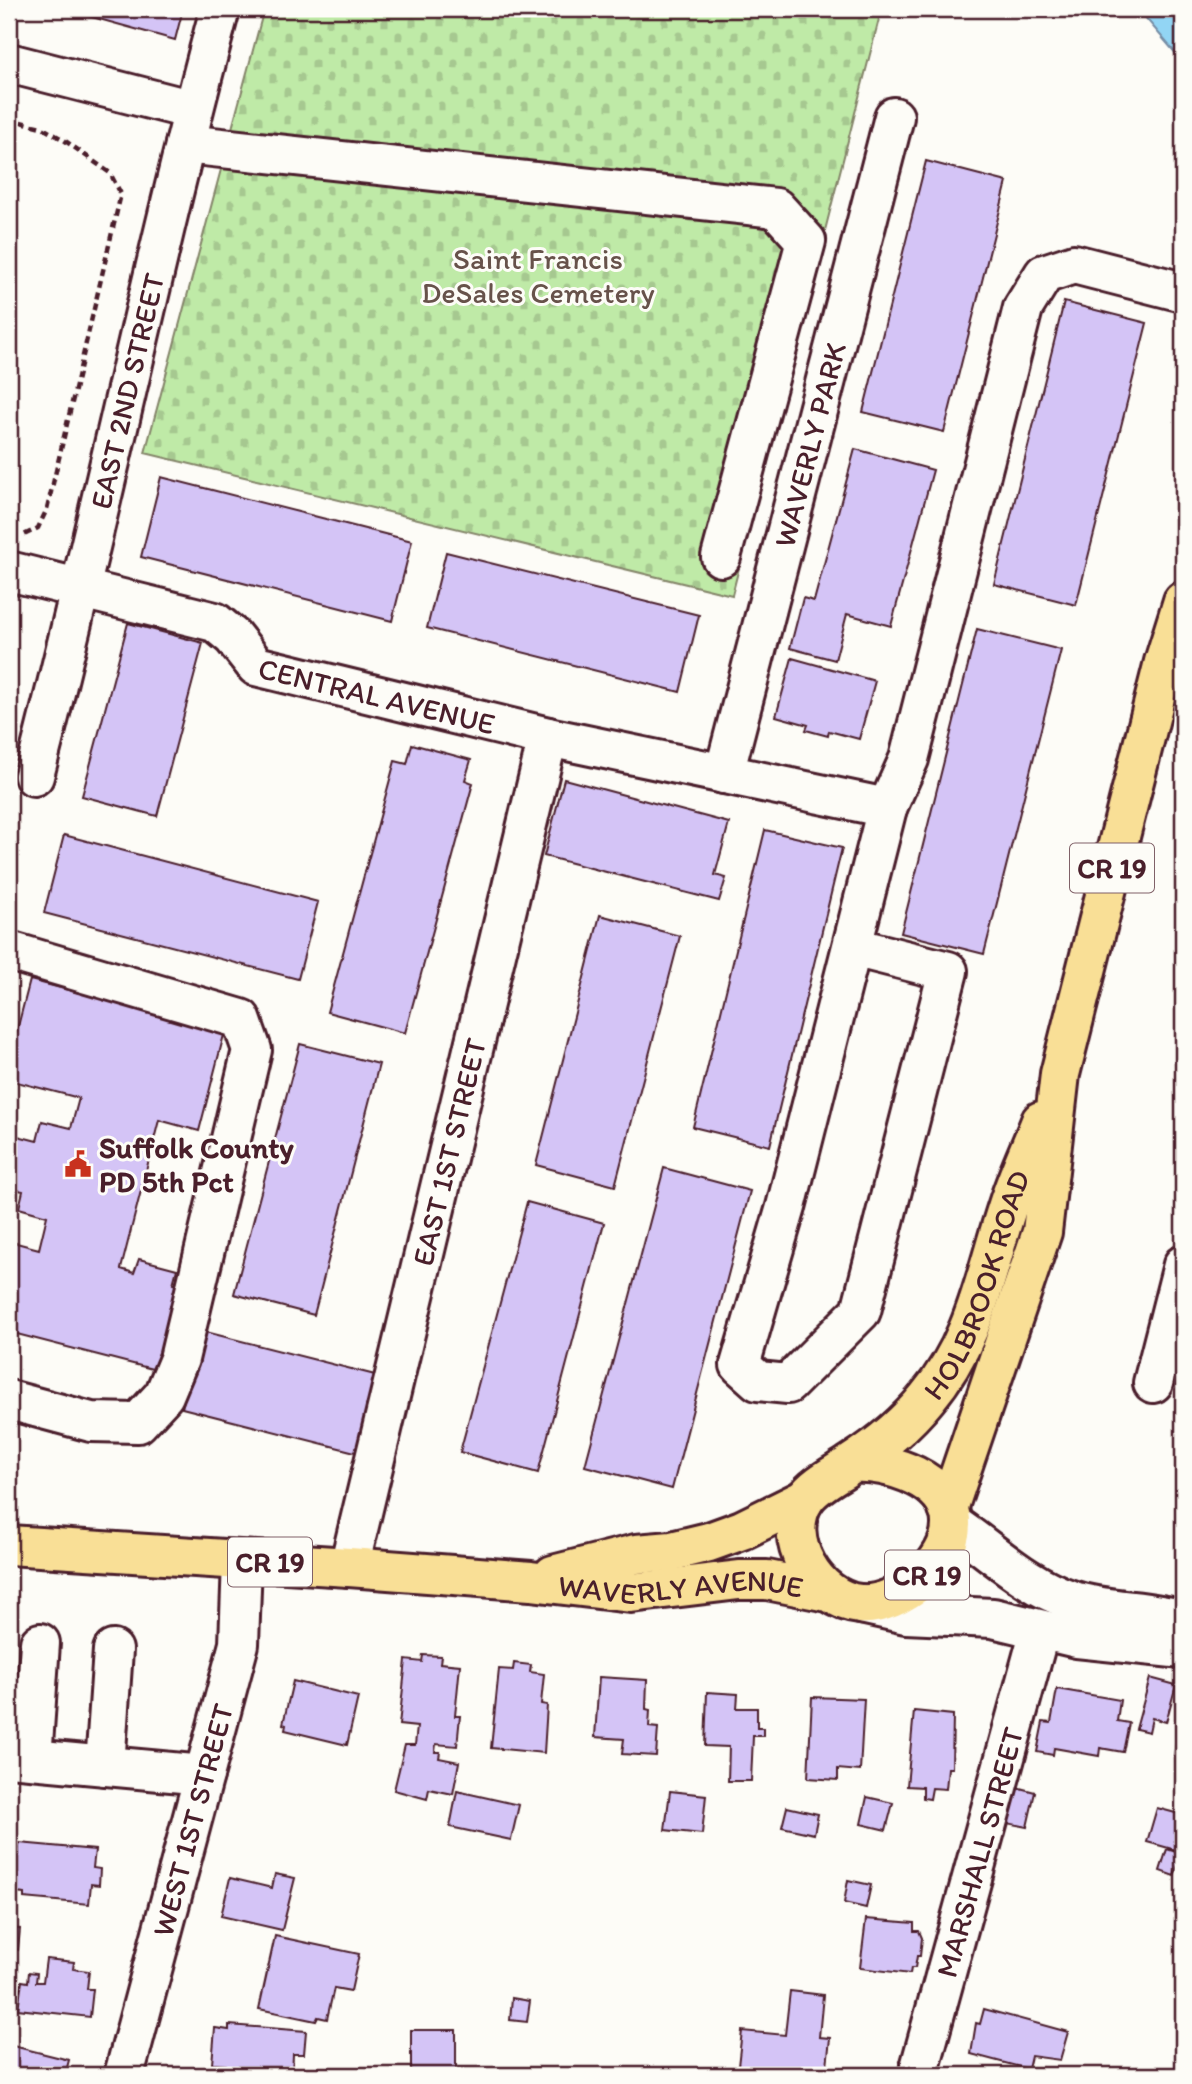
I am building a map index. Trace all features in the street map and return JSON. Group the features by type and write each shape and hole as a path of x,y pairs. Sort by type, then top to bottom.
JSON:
{"main road":[{"name":"HOLBROOK ROAD","path":"853,1463 900,1427 927,1398 964,1339 992,1265 1008,1205 1060,1074 1164,662 1183,601"},
{"name":"HOLBROOK ROAD","path":"950,1516 1042,1231 1060,1074"},
{"path":"844,1598 812,1575 798,1540 798,1521 805,1499 828,1478 853,1463 890,1465 911,1472 926,1483 950,1516"},
{"name":"WAVERLY AVENUE","path":"531,1581 636,1554 672,1551 709,1542 742,1530 805,1499"},
{"name":"CR 19","path":"844,1598 901,1592 918,1582 941,1557 950,1516"},
{"name":"WAVERLY AVENUE","path":"9,1545 531,1581 631,1593 738,1580 767,1580 844,1598"}],"street":[{"name":"EAST 2ND STREET","path":"33,776 83,588 132,356 220,9"},
{"path":"9,63 189,127 776,208 806,241 721,558"},
{"name":"WAVERLY PARK","path":"724,774 894,117"},
{"path":"853,947 948,971 861,1311 788,1384 758,1381 740,1365 786,1207 887,808 909,759 1023,308 1044,274 1074,264 1183,292"},
{"name":"CENTRAL AVENUE","path":"9,571 215,622 233,637 256,666 548,737 887,808"},
{"name":"EAST 1ST STREET","path":"349,1567 548,737"},
{"path":"9,951 241,1019 252,1050 179,1359 164,1395 138,1423 91,1422 9,1400"},
{"path":"1153,1382 1183,1265"},
{"path":"950,1516 1021,1575 1051,1592 1098,1606 1183,1620"},
{"name":"WEST 1ST STREET","path":"124,2075 239,1644 242,1561"},
{"name":"WAVERLY AVENUE","path":"844,1598 906,1614 993,1618 1040,1630 1153,1648 1183,1649"},
{"name":"MARSHALL STREET","path":"918,2075 1040,1630"},
{"path":"40,1643 21,1758 204,1775"},
{"path":"105,1766 113,1650"}],"path":[{"path":"9,119 41,127 64,141 110,173 121,194 47,509 38,528 24,535 17,533"}],"green space":[{"name":"Saint Francis DeSales Cemetery","path":"264,9 881,11 732,595 145,453"}],"water":[{"path":"1138,9 1183,9 1183,62"}],"building":[{"path":"63,9 183,9 175,40"},
{"path":"926,161 1007,182 944,432 863,412"},
{"path":"1064,302 1147,323 1076,605 994,584"},
{"path":"855,449 933,470 891,626 847,614 835,660 790,648 803,598 814,601"},
{"path":"161,477 412,541 392,621 141,557"},
{"path":"446,552 699,615 680,692 427,628"},
{"path":"128,623 203,643 157,816 82,796"},
{"path":"977,629 1061,650 984,954 901,933"},
{"path":"792,658 875,681 859,739 829,731 828,736 806,730 808,725 776,716"},
{"path":"412,744 471,760 465,780 473,783 405,1033 327,1012 395,761 407,764"},
{"path":"564,779 729,823 715,875 726,878 719,901 544,856"},
{"path":"765,830 842,848 770,1146 693,1127"},
{"path":"64,835 318,902 298,979 44,913"},
{"path":"600,915 680,936 615,1186 536,1165"},
{"name":"Suffolk County PD 5th Pct","path":"30,980 225,1031 199,1131 159,1120 121,1269 134,1273 139,1259 177,1269 173,1284 186,1287 164,1372 9,1332 9,1241 39,1249 47,1216 19,1208 23,1191 9,1188 10,1134 37,1141 42,1121 71,1128 79,1098 9,1080 9,1061"},
{"path":"300,1044 379,1064 314,1315 234,1294"},
{"path":"664,1168 750,1191 672,1489 585,1466"},
{"path":"527,1202 604,1223 538,1473 460,1452"},
{"path":"202,1331 379,1376 359,1453 182,1408"},
{"path":"423,1655 441,1656 440,1663 460,1665 455,1716 460,1716 457,1746 436,1744 435,1752 440,1752 439,1758 459,1762 453,1794 429,1789 427,1799 394,1790 405,1745 415,1745 417,1727 399,1725 406,1660 422,1662"},
{"path":"514,1663 531,1665 530,1672 544,1674 541,1704 547,1705 544,1753 491,1748 499,1669 513,1670"},
{"path":"599,1677 647,1680 646,1709 650,1710 649,1727 658,1728 656,1756 622,1754 624,1739 595,1737"},
{"path":"1150,1678 1176,1685 1166,1722 1152,1718 1149,1732 1136,1729"},
{"path":"293,1681 358,1697 347,1745 285,1730 286,1725 283,1724"},
{"path":"1057,1689 1120,1700 1117,1721 1129,1723 1123,1752 1100,1748 1099,1756 1054,1748 1053,1755 1037,1752 1043,1722 1051,1723"},
{"path":"707,1692 738,1694 737,1708 757,1708 757,1728 763,1728 763,1736 753,1736 751,1781 728,1781 729,1747 705,1746"},
{"path":"812,1697 864,1699 860,1771 838,1769 838,1780 808,1778"},
{"path":"1182,1706 1183,1769 1177,1768 1179,1756 1174,1755"},
{"path":"914,1711 953,1715 952,1768 948,1768 946,1789 932,1788 930,1799 923,1798 923,1787 907,1786"},
{"path":"1016,1787 1035,1792 1027,1827 1007,1823"},
{"path":"457,1791 519,1805 511,1840 450,1827"},
{"path":"670,1791 706,1795 702,1834 665,1830"},
{"path":"867,1797 893,1803 886,1830 861,1824"},
{"path":"787,1807 818,1814 814,1834 782,1827"},
{"path":"1157,1808 1183,1815 1183,1852 1147,1842"},
{"path":"19,1843 95,1850 93,1868 100,1869 99,1885 91,1884 89,1904 24,1898 24,1894 9,1892 9,1853 19,1855"},
{"path":"1167,1849 1182,1854 1174,1876 1160,1871"},
{"path":"275,1874 295,1878 282,1930 221,1916 230,1878 272,1888"},
{"path":"848,1880 871,1885 866,1908 844,1903"},
{"path":"866,1919 914,1923 914,1931 919,1931 922,1938 920,1956 917,1956 915,1968 911,1968 910,1974 860,1968"},
{"path":"9,1928 20,1929 18,1950 9,1949"},
{"path":"275,1936 359,1954 351,1991 334,1988 327,2019 318,2017 316,2021 259,2009"},
{"path":"46,1959 74,1962 73,1969 89,1971 87,1989 93,1989 90,2017 18,2009 22,1981 28,1982 29,1972 37,1973 36,1982 43,1982"},
{"path":"790,1991 823,1995 819,2037 830,2038 826,2075 781,2075 781,2071 738,2066 742,2031 785,2035"},
{"path":"512,1998 530,2001 527,2022 510,2020"},
{"path":"984,2009 1068,2032 1060,2060 1031,2056 1028,2069 971,2054 976,2023 980,2024"},
{"path":"229,2025 306,2031 304,2054 293,2054 292,2075 225,2070 226,2065 212,2064 215,2028 229,2030"},
{"path":"411,2030 456,2030 456,2075 411,2075"},
{"path":"9,2045 69,2060 65,2075 9,2075"}],"place":[{"name":"Suffolk County PD 5th Pct","path":"78,1164"}]}
